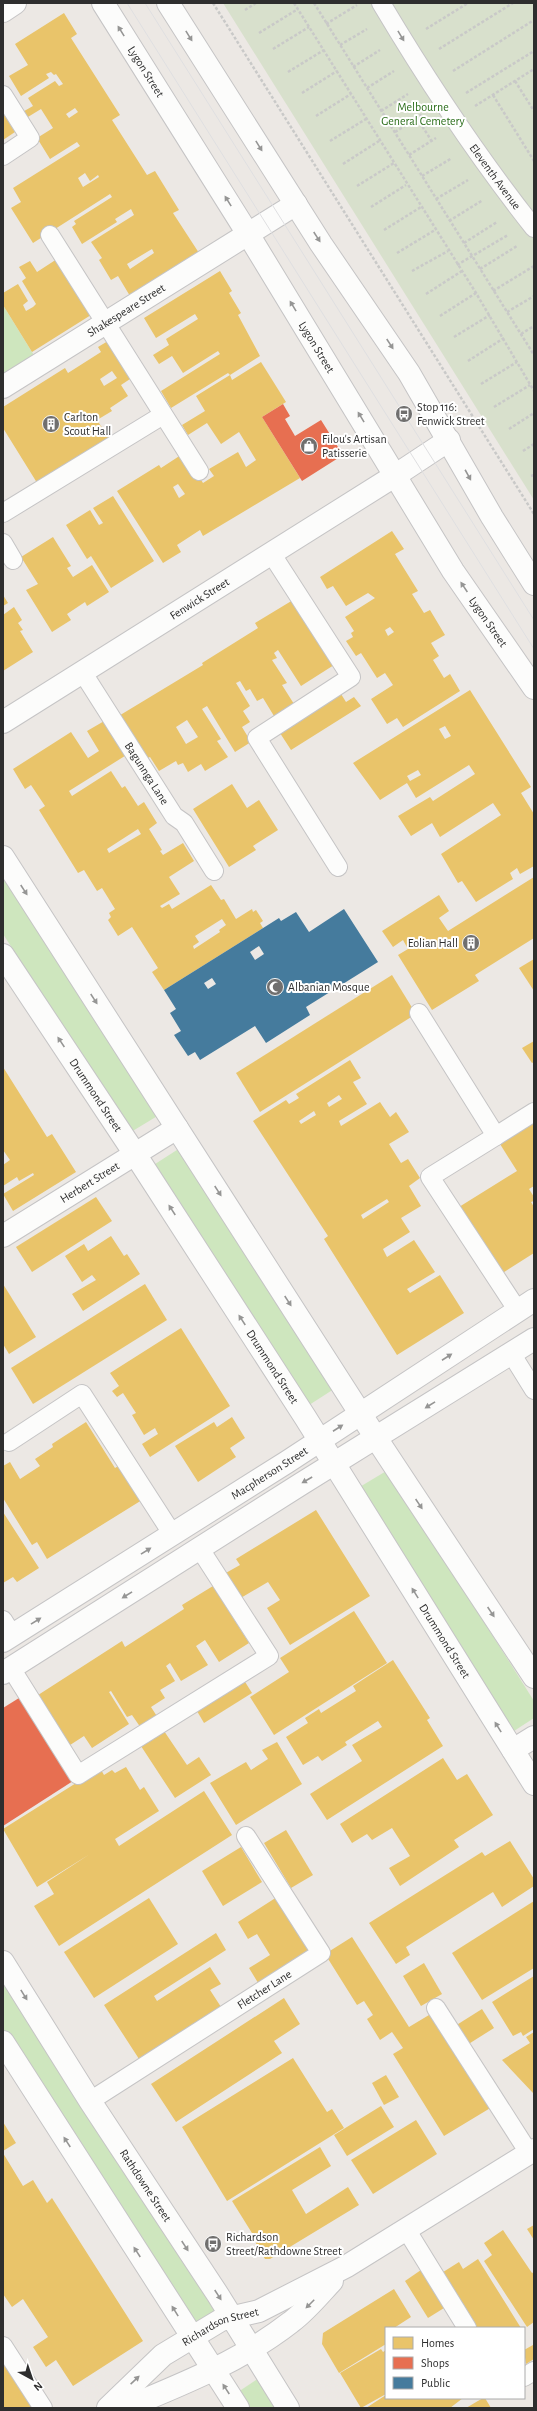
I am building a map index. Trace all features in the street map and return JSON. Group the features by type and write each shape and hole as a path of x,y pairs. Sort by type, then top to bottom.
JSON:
{"street":[{"path":"3,11 15,3"},
{"name":"Lygon Street","path":"103,3 396,474 453,571 534,688"},
{"path":"168,3 296,204 409,373 492,517 534,584"},
{"name":"Shakespeare Street","path":"3,387 296,204"},
{"name":"Fenwick Street","path":"3,722 83,673 449,440"},
{"path":"3,857 376,1438 534,1677"},
{"name":"Drummond Street","path":"3,955 135,1154 319,1440 534,1784"},
{"name":"Herbert Street","path":"3,1236 177,1128"},
{"name":"Macpherson Street","path":"6,1632 172,1535 526,1306"},
{"path":"7,1671 534,1339"},
{"path":"513,1750 534,1737"},
{"name":"Rathdowne Street","path":"3,1962 90,2101 231,2316 288,2408"},
{"path":"3,2042 238,2408"},
{"name":"Richardson Street","path":"108,2408 159,2358 192,2338 231,2316 259,2311 347,2266 532,2152"},
{"name":"Richardson Street","path":"125,2408 214,2371 251,2350 292,2321 347,2266"}],"lane":[{"name":"Eleventh Avenue","path":"381,3 435,94 502,188 527,219"},
{"path":"3,95 30,138 3,156"},
{"path":"50,235 199,471"},
{"path":"3,512 163,414"},
{"path":"3,543 13,560"},
{"path":"272,553 351,677 257,738 338,867"},
{"name":"Bagunnga Lane","path":"83,673 174,816 184,823 214,870"},
{"path":"419,1013 496,1136"},
{"path":"526,1306 430,1177 534,1112"},
{"path":"512,1353 534,1390"},
{"path":"9,1442 82,1394 172,1535"},
{"path":"7,1671 78,1775 269,1656 200,1549"},
{"name":"Fletcher Lane","path":"90,2101 321,1953 246,1836"},
{"path":"436,2008 532,2152"},
{"path":"406,2229 466,2327"},
{"path":"3,2346 43,2408"},
{"path":"525,2377 534,2371"}],"path":[{"path":"212,3 534,514"},
{"path":"244,10 256,3"},
{"path":"294,3 394,163 406,185 490,315 534,391"},
{"path":"314,3 534,355"},
{"path":"326,24 360,3"},
{"path":"425,30 468,3"},
{"path":"432,54 513,3"},
{"path":"259,32 298,9"},
{"path":"446,75 534,20"},
{"path":"340,45 372,25"},
{"path":"273,49 309,26"},
{"path":"353,67 386,47"},
{"path":"288,72 324,50"},
{"path":"459,97 534,51"},
{"path":"367,88 396,70"},
{"path":"468,110 534,70"},
{"path":"302,94 337,71"},
{"path":"515,81 534,110"},
{"path":"316,116 351,94"},
{"path":"381,110 408,94"},
{"path":"493,95 534,161"},
{"path":"395,132 421,116"},
{"path":"417,118 431,140"},
{"path":"330,141 366,119"},
{"path":"409,155 442,134"},
{"path":"343,164 379,141"},
{"path":"422,176 456,156"},
{"path":"357,186 394,163"},
{"path":"436,199 470,178"},
{"path":"371,207 406,185"},
{"path":"450,221 502,188"},
{"path":"384,230 421,207"},
{"path":"464,243 527,219"},
{"path":"457,266 527,219"},
{"path":"397,253 435,230"},
{"path":"480,269 519,245"},
{"path":"412,271 448,251"},
{"path":"493,291 534,266"},
{"path":"426,294 462,271"},
{"path":"440,316 476,293"},
{"path":"507,312 534,296"},
{"path":"454,337 490,315"},
{"path":"521,334 534,326"},
{"path":"468,361 504,338"},
{"path":"481,384 517,362"},
{"path":"494,407 530,385"},
{"path":"509,429 534,413"},
{"path":"523,451 534,444"}],"green space":[{"name":"Melbourne General Cemetery","path":"223,3 534,3 534,500"},
{"path":"3,305 35,357 3,377"},
{"path":"3,872 159,1115 131,1132 3,934"},
{"path":"180,1148 334,1389 306,1407 152,1166"},
{"path":"388,1470 534,1701 534,1718 514,1731 358,1488"},
{"path":"3,1974 216,2311 193,2325 3,2030"},
{"path":"259,2378 278,2408 248,2408 238,2392"}],"building: Homes":[{"path":"64,13 77,34 71,38 120,115 112,120 147,175 155,171 179,210 173,213 199,253 130,296 118,276 111,280 99,260 102,258 91,242 134,215 131,209 115,219 117,222 82,244 72,227 76,224 74,221 112,197 110,194 33,243 11,208 21,202 13,188 80,146 77,142 50,159 37,138 53,128 41,109 23,120 19,114 33,106 28,98 55,81 59,86 63,84 56,74 54,75 51,72 46,74 49,78 21,96 9,76 28,65 15,44","holes":["75,108 78,112 69,118 66,114","85,173 90,181 98,175 99,177 83,187 78,178","152,249 154,253 130,269 127,264"]},
{"path":"3,113 15,132 3,140"},
{"path":"57,259 91,315 32,352 3,305 3,293 18,284 28,301 23,305 26,311 33,307 36,304 22,281 26,278 19,267 30,261 37,272"},
{"path":"220,271 232,291 229,293 241,313 238,315 260,356 230,375 228,373 171,408 161,391 220,354 218,351 183,373 172,356 159,364 153,355 169,345 166,339 198,319 195,314 156,338 144,318"},
{"name":"Carlton Scout Hall","path":"113,338 136,375 121,385 128,396 110,408 112,411 97,420 111,441 39,486 3,428 3,407 65,368 68,373 101,352 98,347","holes":["112,371 117,378 104,386 100,379"]},
{"path":"261,362 286,402 262,417 300,478 203,536 200,530 177,545 181,552 163,563 117,491 159,465 161,468 184,453 203,483 214,476 209,469 238,452 246,467 256,460 239,432 221,444 207,423 188,435 182,425 205,411 196,396 230,375 232,380","holes":["178,484 185,494 179,498 173,487"]},
{"path":"113,496 154,561 111,588 91,556 87,559 66,525 90,510 99,525 103,523 93,508"},
{"path":"392,531 404,549 395,554 418,591 412,594 424,613 430,610 445,635 431,643 439,656 433,660 444,678 450,674 460,691 403,727 397,718 387,724 371,699 393,685 385,673 377,678 361,653 356,656 346,641 353,637 351,633 354,631 345,617 375,598 368,593 346,606 333,586 327,589 320,577","holes":["390,627 394,632 388,636 385,630"]},
{"path":"53,537 71,566 67,568 73,577 92,565 109,592 87,606 85,602 67,614 71,620 52,632 26,590 38,584 21,557"},
{"path":"3,595 8,603 3,606"},
{"path":"293,600 334,665 301,686 278,650 274,653 277,658 272,660 287,683 282,685 294,704 274,716 263,698 257,701 250,689 246,691 240,681 236,683 250,706 243,711 250,722 242,727 251,742 235,752 207,706 202,709 221,739 217,741 228,757 205,771 201,764 188,772 183,763 178,765 176,761 159,771 150,757 144,760 117,717 203,665 202,663 258,628 255,623","holes":["187,720 198,737 186,744 176,727"]},
{"path":"14,607 22,620 18,623 23,630 20,631 33,652 3,671 3,615"},
{"path":"470,690 531,787 521,793 534,814 534,866 520,874 517,868 510,873 513,879 476,902 462,881 458,883 441,854 501,815 493,803 440,837 432,823 411,836 398,816 430,797 433,801 475,774 469,765 416,798 407,783 380,800 353,763","holes":["445,726 451,736 445,739 439,729","418,770 421,775 410,781 407,776"]},
{"path":"341,694 346,702 354,697 361,706 291,750 280,733"},
{"path":"106,720 128,754 69,791 72,796 111,771 122,788 125,786 138,806 144,802 157,823 149,829 162,850 160,851 163,855 183,843 194,861 169,877 180,894 160,906 162,908 169,904 172,909 211,885 221,900 224,899 236,919 252,909 253,912 256,910 263,921 260,923 263,928 164,990 152,972 158,968 132,927 118,936 108,920 111,917 109,913 115,909 102,888 97,891 84,870 78,873 39,810 45,806 31,785 25,789 13,769 71,732 88,758 99,751 87,731","holes":["138,829 141,834 109,853 107,849","222,919 226,925 219,930 220,932 194,949 193,946 199,942 195,936"]},
{"path":"232,784 247,808 259,800 278,830 253,846 256,850 229,867 193,809"},
{"name":"Eolian Hall","path":"534,877 534,938 475,975 479,981 432,1010 398,955 408,949 403,940 393,947 382,931 439,895 449,911 439,918 448,931"},
{"path":"534,959 534,991 519,968"},
{"path":"392,975 416,1014 260,1112 236,1073"},
{"path":"534,1041 534,1062 532,1063 522,1048"},
{"path":"350,1060 361,1078 353,1082 367,1104 339,1121 341,1126 380,1102 390,1117 396,1112 409,1132 389,1144 401,1163 408,1159 420,1178 409,1186 421,1206 401,1218 410,1232 383,1249 387,1257 414,1240 435,1272 407,1289 410,1293 440,1275 464,1313 397,1355 324,1239 328,1236 253,1121 286,1100 289,1104 299,1098 296,1094","holes":["339,1095 342,1099 329,1107 327,1103","314,1111 316,1115 301,1124 299,1121","387,1199 389,1202 363,1219 361,1215"]},
{"path":"3,1067 47,1137 52,1134 76,1172 13,1211 3,1194 34,1175 33,1173 19,1181 17,1177 3,1186 3,1165 10,1160 3,1150"},
{"path":"534,1123 534,1186 529,1189 534,1197 534,1201 531,1202 534,1207 534,1253 501,1274 459,1207 517,1171 500,1144"},
{"path":"96,1197 112,1221 32,1272 16,1247"},
{"path":"111,1236 124,1256 127,1254 140,1274 83,1311 72,1294 96,1280 92,1275 82,1282 65,1256 84,1244 88,1251"},
{"path":"3,1284 36,1337 9,1354 3,1344"},
{"path":"145,1284 167,1320 33,1404 11,1368"},
{"path":"181,1328 230,1406 150,1457 142,1444 158,1434 155,1428 144,1435 132,1415 136,1413 123,1393 117,1397 112,1391 119,1386 110,1373"},
{"path":"232,1417 245,1438 230,1448 236,1457 198,1482 175,1446 214,1422 217,1427"},
{"path":"86,1422 115,1468 120,1465 142,1500 47,1559 37,1542 32,1545 3,1498 3,1466 10,1462 20,1479 40,1466 35,1459 53,1447 52,1444"},
{"path":"316,1510 370,1596 290,1645 267,1608 280,1600 268,1582 239,1599 224,1574 240,1565 236,1559"},
{"path":"3,1512 39,1568 17,1582 13,1577 3,1583"},
{"path":"213,1586 249,1643 219,1662 205,1640 196,1646 208,1665 181,1681 170,1663 166,1666 175,1681 160,1690 165,1698 151,1707 160,1721 143,1731 132,1715 127,1717 111,1691 109,1692 129,1724 92,1748 84,1736 67,1747 35,1697 122,1641 125,1647 184,1609 182,1605"},
{"path":"354,1611 387,1663 274,1735 250,1697 289,1672 280,1658"},
{"path":"393,1660 430,1718 427,1720 443,1746 327,1820 310,1794 362,1761 352,1745 382,1727 378,1721 345,1742 347,1745 322,1761 318,1756 303,1765 286,1737 308,1723 305,1718 319,1709 321,1713 356,1691 353,1686"},
{"path":"242,1677 252,1693 204,1723 194,1706"},
{"path":"162,1728 187,1765 199,1757 211,1775 175,1798 139,1743"},
{"path":"277,1742 302,1784 236,1825 210,1783 246,1762 251,1770 268,1759 262,1750"},
{"path":"443,1758 457,1780 467,1774 493,1815 454,1840 459,1847 400,1886 389,1868 410,1856 392,1828 372,1840 367,1834 352,1843 340,1824"},
{"path":"126,1767 140,1790 144,1787 159,1811 115,1839 119,1846 204,1791 232,1835 59,1946 34,1906 54,1894 47,1882 90,1854 37,1887 3,1829 100,1768 104,1775 112,1770 115,1773"},
{"path":"286,1830 313,1875 291,1888 264,1843"},
{"path":"510,1841 534,1879 534,1886 502,1907 493,1892 406,1947 410,1955 396,1964 369,1923 482,1852 485,1856"},
{"path":"241,1847 262,1882 223,1906 202,1871"},
{"path":"277,1897 312,1953 260,1986 249,1968 270,1955 257,1934 248,1939 238,1922"},
{"path":"149,1898 178,1944 94,1998 64,1952"},
{"path":"534,1901 534,1968 482,2000 452,1953"},
{"path":"216,1933 226,1950 154,1996 157,2001 210,1967 221,1984 210,1990 223,2010 141,2062 104,2005"},
{"path":"352,1937 409,2027 434,2012 492,2107 444,2136 393,2054 403,2048 392,2032 380,2040 367,2019 373,2015 364,2001 357,2005 325,1954"},
{"path":"424,1963 442,1994 421,2006 403,1976"},
{"path":"534,1976 534,2029 523,2036 521,2032 513,2036 492,2002"},
{"path":"284,1998 300,2024 274,2041 282,2053 176,2122 151,2084"},
{"path":"482,2009 494,2028 467,2045 455,2026"},
{"path":"534,2032 533,2093 502,2060 530,2043 526,2037"},
{"path":"293,2058 327,2112 332,2109 344,2128 227,2201 182,2127"},
{"path":"386,2075 399,2097 384,2105 372,2083"},
{"path":"381,2106 394,2127 347,2156 334,2135"},
{"path":"416,2120 437,2154 373,2194 351,2160"},
{"path":"3,2122 16,2143 3,2151"},
{"path":"320,2147 331,2166 292,2190 306,2214 348,2187 359,2205 270,2259 265,2259 256,2244 257,2241 232,2201"},
{"path":"3,2153 23,2186 33,2180 47,2203 52,2198 143,2341 73,2386 56,2360 46,2367 33,2347 48,2337 23,2299 12,2307 3,2294"},
{"path":"534,2225 534,2240 527,2229"},
{"path":"503,2230 532,2273 534,2272 534,2322 527,2327 484,2261 492,2255 484,2243"},
{"path":"478,2259 520,2327 473,2327 440,2274 459,2262 463,2269"},
{"path":"421,2270 444,2308 428,2318 405,2281"},
{"path":"394,2289 411,2317 396,2327 385,2327 385,2345 339,2373 322,2344 323,2333"},
{"path":"533,2345 534,2359 526,2364 525,2357 525,2349"},
{"path":"381,2349 383,2352 385,2351 385,2395 361,2408 340,2373"},
{"path":"3,2361 33,2407 3,2408"},
{"path":"385,2396 385,2399 462,2399 450,2408 366,2408"},
{"path":"481,2399 486,2399 491,2408 466,2408"}],"building: Shops":[{"name":"Filou's Artisan Patisserie","path":"283,404 290,416 285,419 295,436 321,420 343,455 302,481 262,417"},
{"path":"19,1698 73,1781 3,1826 3,1708"}],"building: Public":[{"name":"Albanian Mosque","path":"344,909 378,962 306,1007 310,1015 266,1043 255,1026 200,1060 195,1052 188,1056 174,1035 181,1031 170,1013 176,1009 164,990 279,918 281,921 296,912 309,932","holes":["259,946 264,954 255,960 250,952","212,978 216,984 208,989 204,983"]}],"tram line":[{"path":"127,3 534,649"},
{"path":"145,3 534,620"}],"place":[{"name":"Stop 116: Fenwick Street","path":"404,414"},
{"name":"Carlton Scout Hall","path":"51,424"},
{"name":"Filou's Artisan Patisserie","path":"309,446"},
{"name":"Eolian Hall","path":"471,943"},
{"name":"Albanian Mosque","path":"275,987"},
{"name":"Richardson Street/Rathdowne Street","path":"213,2244"}]}
